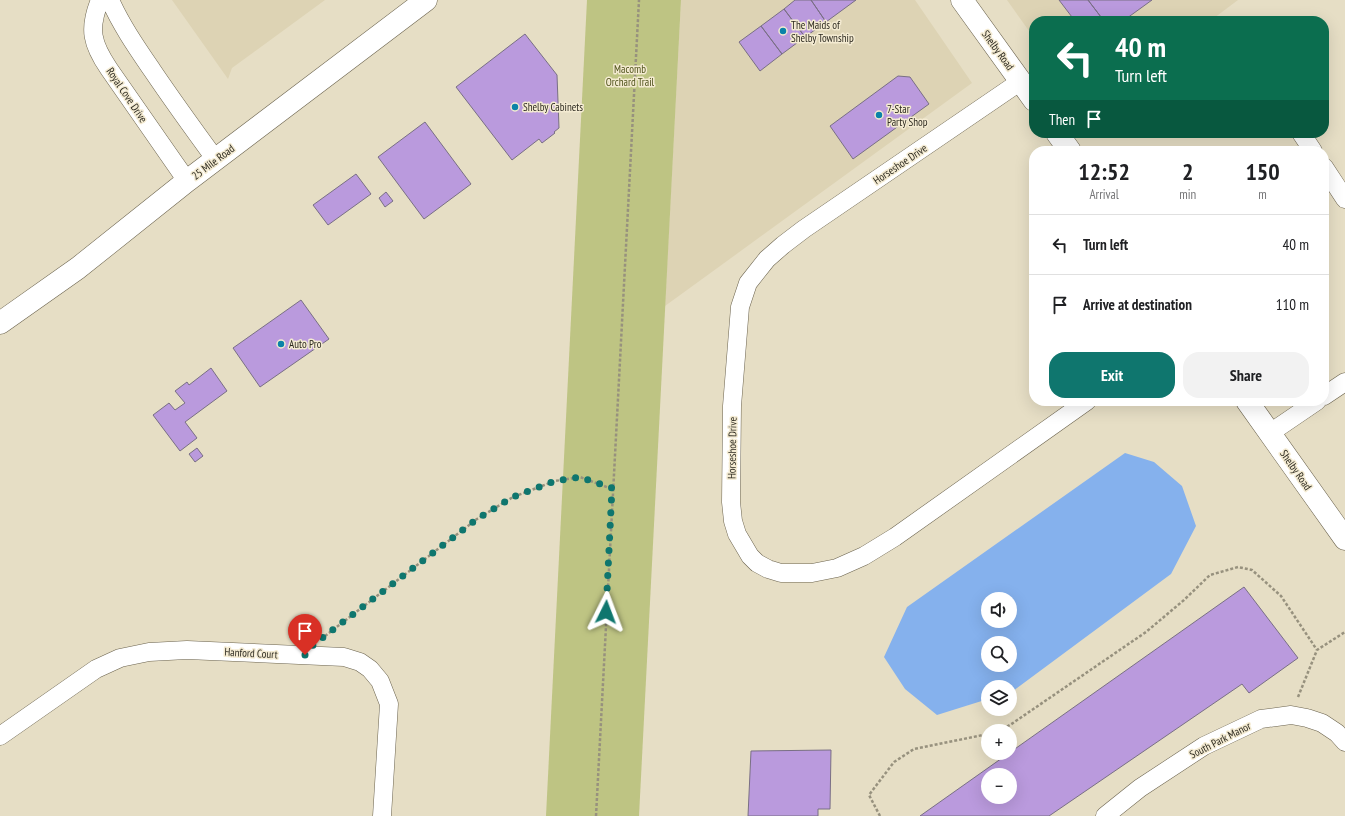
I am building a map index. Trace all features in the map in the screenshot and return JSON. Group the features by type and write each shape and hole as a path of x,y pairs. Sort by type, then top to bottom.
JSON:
{"street":[{"name":"Royal Cove Drive","path":"100,0 96,9 92,30 94,42 98,51 113,76 187,181"},
{"path":"110,0 138,50 216,160"},
{"name":"25 Mile Road","path":"0,323 78,268 187,181 426,0"},
{"name":"Shelby Road","path":"962,0 1029,93"},
{"name":"Horseshoe Drive","path":"1021,81 804,230 767,260 748,283 740,307 732,406 732,521 737,534 750,556 757,563 768,569 781,573 804,573 836,568 864,556 895,537 1080,406"},
{"path":"1329,175 1345,199"},
{"path":"1329,393 1345,382"},
{"name":"Shelby Road","path":"1251,406 1345,539"},
{"path":"1270,433 1310,406"},
{"name":"Hanford Court","path":"0,736 96,669 120,658 149,652 187,650 344,657 360,662 370,669 380,681 389,704 382,816"},
{"name":"South Park Manor","path":"1105,816 1140,788 1204,746 1261,719 1291,715 1322,723 1338,733 1345,742"}],"path":[{"path":"596,816 612,488 639,0"},
{"path":"305,655 313,645 477,519 513,497 555,481 580,477 612,488"},
{"path":"1011,724 1146,632 1184,600 1210,575 1238,567 1252,570 1281,596 1317,650"},
{"path":"1291,715 1317,650 1345,632"},
{"path":"880,816 869,794 894,762 914,749 981,735"}],"shaded area":[{"path":"172,0 325,0 232,68 228,79"},
{"path":"681,0 915,0 972,83 665,306"},
{"path":"1007,0 1238,0 1217,16 1029,16 1029,31"}],"green space":[{"name":"Macomb Orchard Trail","path":"587,0 681,0 639,816 546,816"}],"water":[{"path":"1125,453 1154,462 1182,486 1196,526 1171,574 1017,688 1017,680 981,680 981,701 937,715 905,689 884,657 907,607"}],"building":[{"path":"795,0 811,0 826,22 805,37 784,9"},
{"path":"811,0 856,0 826,22"},
{"path":"1059,0 1088,0 1100,16 1071,16"},
{"path":"1088,0 1152,0 1130,16 1100,16"},
{"name":"The Maids of Shelby Township","path":"784,9 805,37 782,54 761,26"},
{"path":"761,26 782,54 760,71 739,42"},
{"name":"Shelby Cabinets","path":"525,34 557,75 559,128 542,143 539,139 512,160 456,87"},
{"name":"7-Star Party Shop","path":"898,76 910,77 929,104 853,159 830,126"},
{"path":"425,122 471,184 424,219 378,157"},
{"path":"356,174 371,194 328,225 313,205"},
{"path":"386,192 393,201 385,207 379,198"},
{"name":"Auto Pro","path":"301,300 329,339 260,387 233,348"},
{"path":"211,368 227,391 185,422 197,438 180,451 153,415 169,403 175,410 185,403 175,391 187,382 189,385"},
{"path":"197,448 203,456 195,462 189,454"},
{"path":"1244,587 1298,658 1249,693 1242,684 1049,816 920,816 981,773 981,804 1017,804 1017,768 988,768 999,760 1017,760 1017,747"},
{"path":"831,750 830,809 818,809 818,816 748,816 751,751"}],"place":[{"name":"The Maids of Shelby Township","path":"783,31"},
{"name":"Shelby Cabinets","path":"515,107"},
{"name":"7-Star Party Shop","path":"879,115"},
{"name":"Auto Pro","path":"281,344"}],"route":[{"path":"305,655 313,645 477,519 513,497 555,481 580,477 612,488 606,612"}]}
